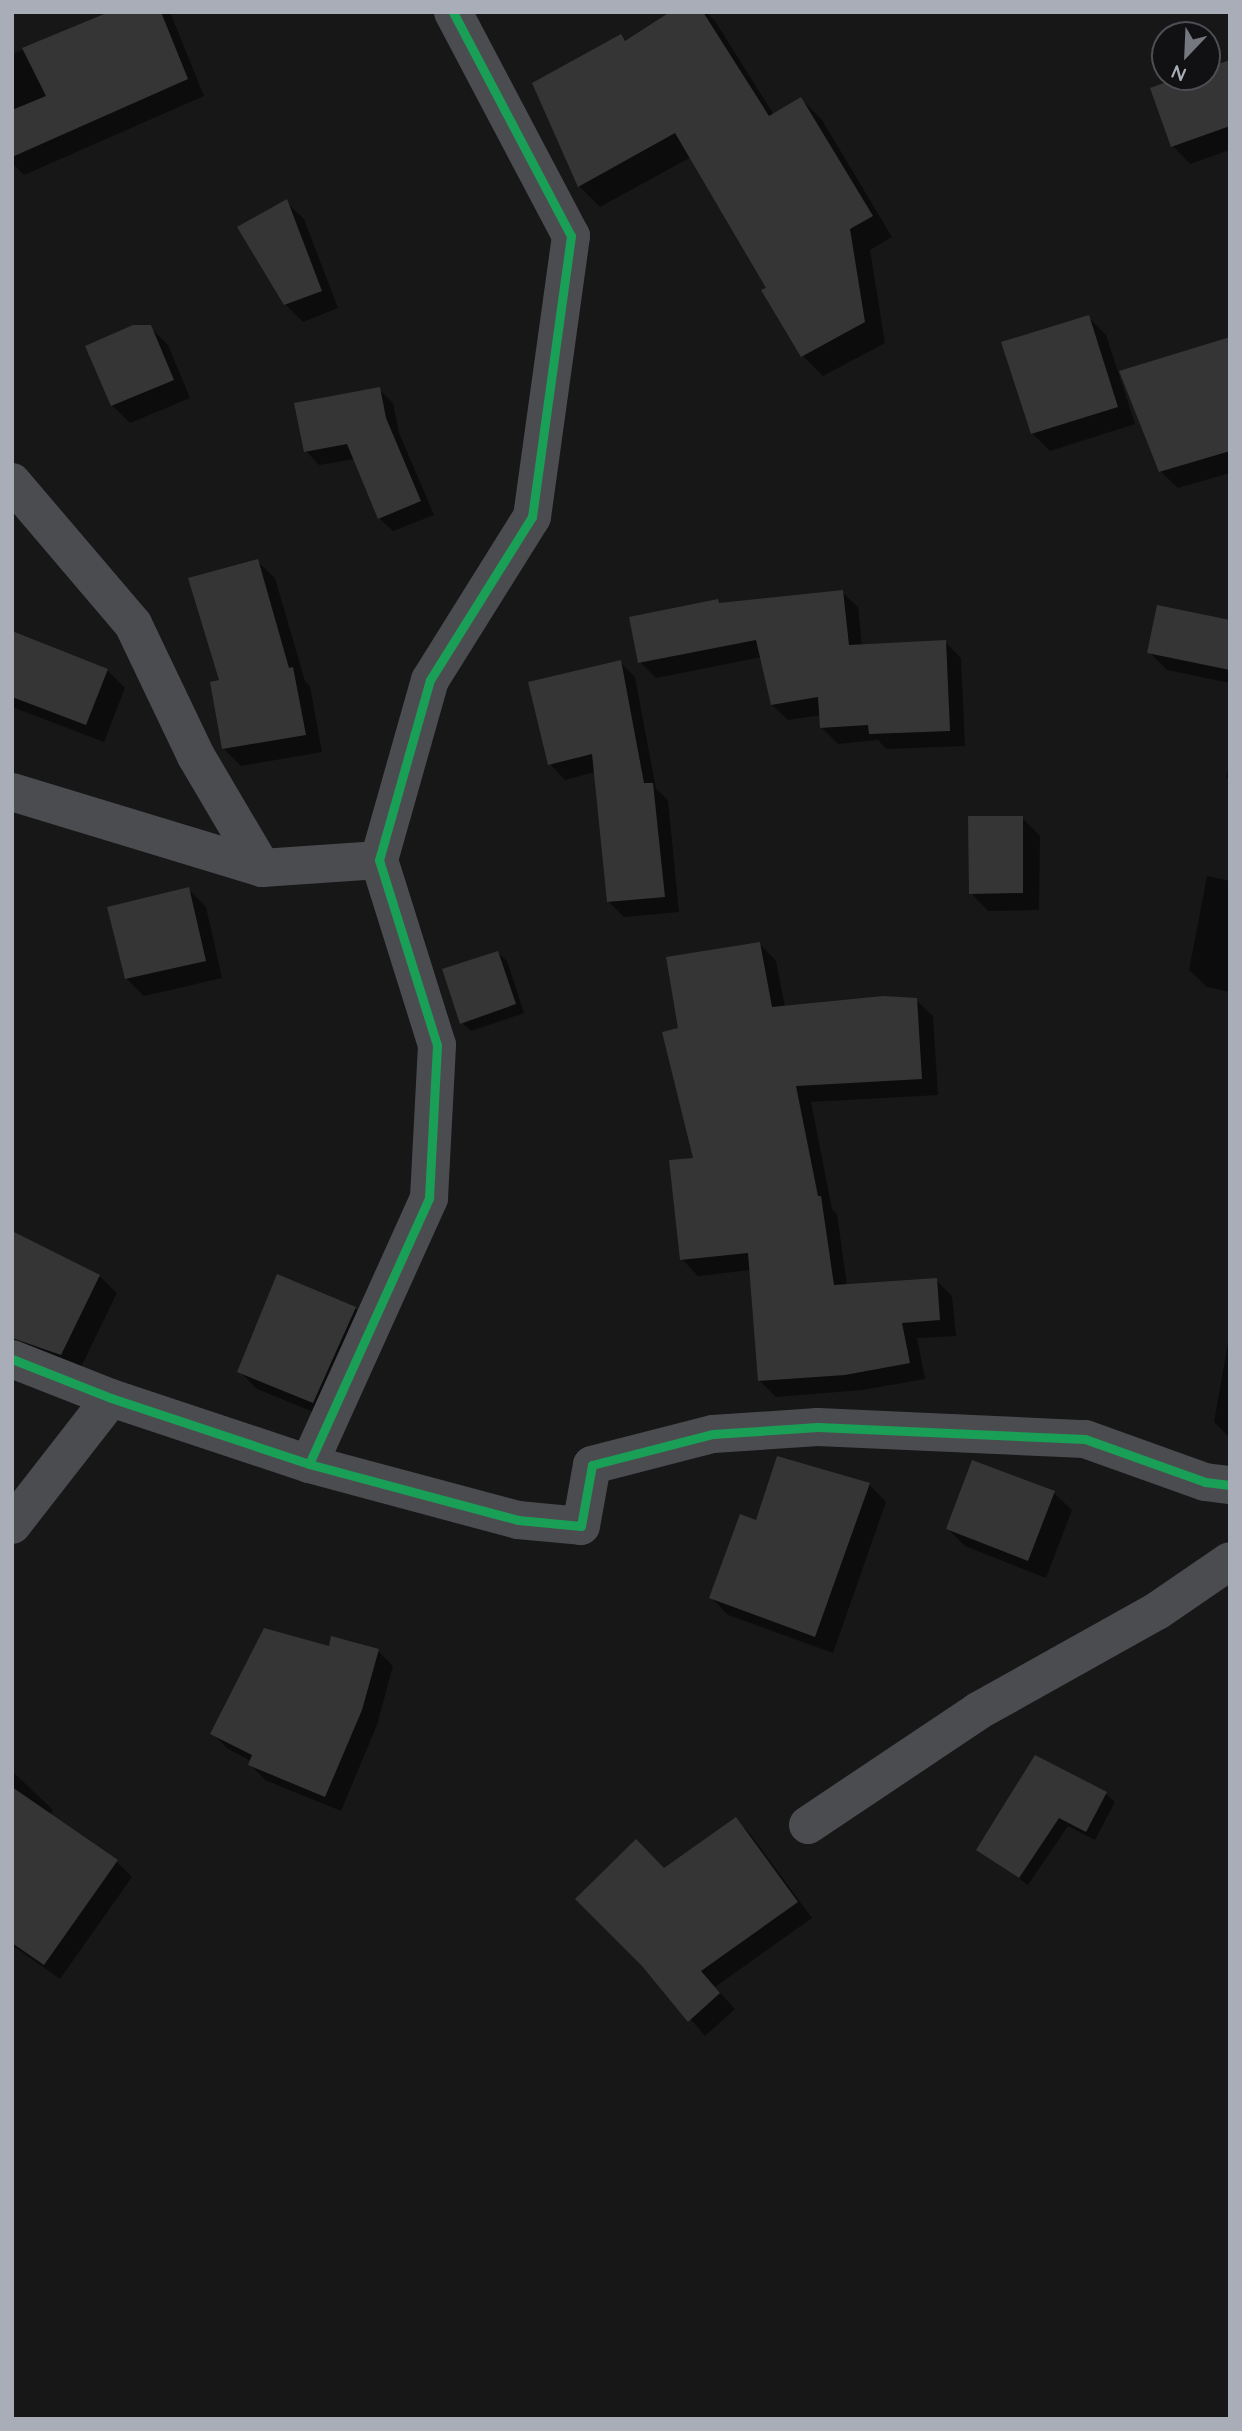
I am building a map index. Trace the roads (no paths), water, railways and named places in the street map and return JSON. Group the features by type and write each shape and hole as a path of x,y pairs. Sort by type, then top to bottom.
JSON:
{"street":[{"path":"309,1464 429,1198 437,1045 379,860 430,680 532,517 571,236 453,12"},
{"path":"12,482 133,624 196,756 262,868"},
{"path":"12,792 262,868 379,860"},
{"path":"12,1359 111,1398 309,1464 518,1520 581,1527 592,1465 713,1434 818,1427 1085,1439 1205,1482 1230,1485"},
{"path":"12,1525 111,1398"},
{"path":"808,1825 978,1711 1157,1611 1230,1561"}]}
